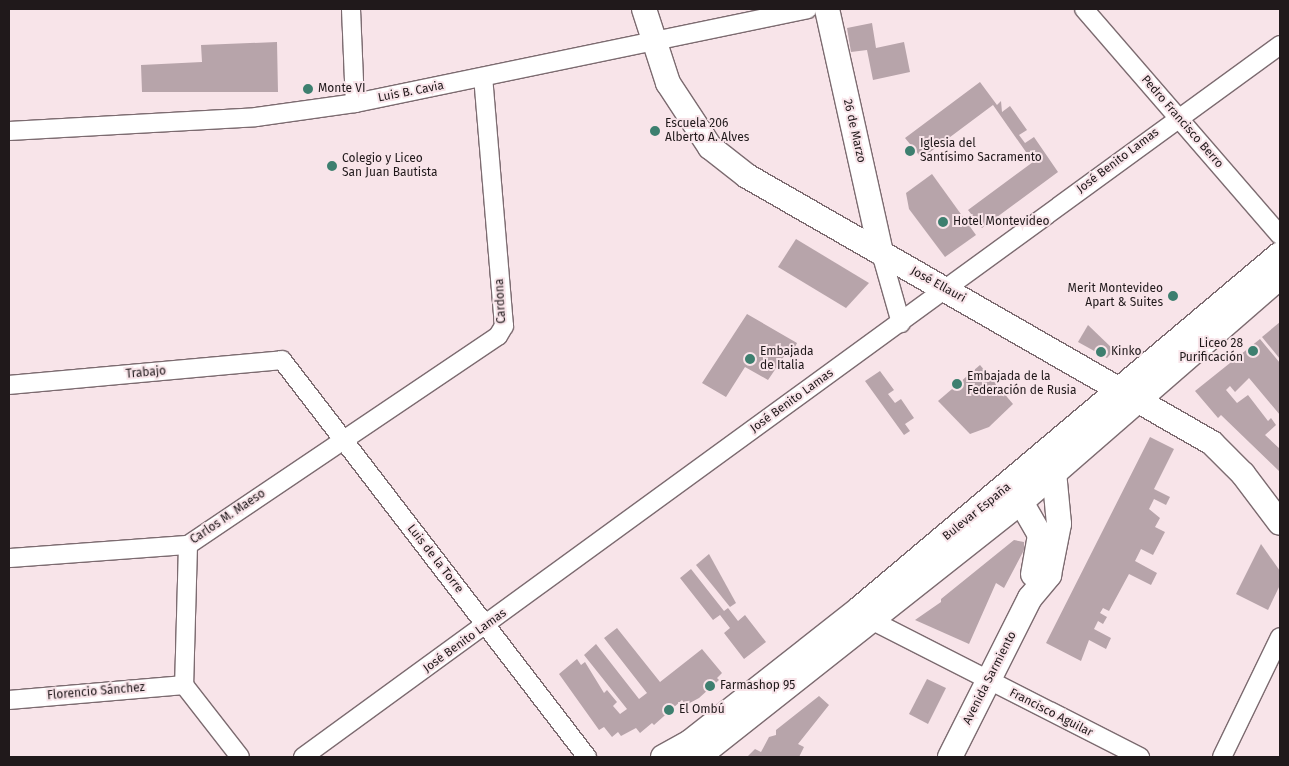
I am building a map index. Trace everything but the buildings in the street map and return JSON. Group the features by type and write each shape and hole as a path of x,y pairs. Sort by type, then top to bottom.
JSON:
{"main road":[{"name":"José Ellauri","path":"644,9 668,83 710,147 747,176 1131,394 1212,443 1243,474 1280,523"},
{"name":"26 de Marzo","path":"826,9 881,253"},
{"name":"Bulevar España","path":"663,757 690,742 1021,502 1054,472 1131,394 1280,254"},
{"name":"Bulevar España","path":"698,757 865,614 1019,477 1131,394 1280,278"},
{"name":"Avenida Sarmiento","path":"950,757 1030,598 1049,575 1056,549 1059,524 1054,472"},
{"name":"Avenida Sarmiento","path":"1019,477 1021,502 1040,535 1030,598"}],"street":[{"path":"351,9 356,103"},
{"name":"Luis B. Cavia","path":"9,130 256,117 356,103 654,43 807,9"},
{"name":"Pedro Francisco Berro","path":"1084,9 1280,235"},
{"name":"José Benito Lamas","path":"302,757 486,626 901,323 1176,117 1280,45"},
{"name":"Cardona","path":"342,439 502,331 483,78"},
{"path":"881,253 901,323"},
{"name":"Luis de la Torre","path":"282,360 587,757"},
{"name":"Trabajo","path":"9,385 282,360"},
{"name":"Carlos M. Maeso","path":"9,558 188,545 342,439"},
{"path":"188,545 184,685 240,757"},
{"name":"Francisco Aguilar","path":"865,614 988,681 1140,757"},
{"path":"1222,757 1280,637"},
{"name":"Florencio Sánchez","path":"9,700 184,685"}],"place":[{"name":"Monte VI","path":"308,89"},
{"name":"Escuela 206 Alberto A. Alves","path":"655,131"},
{"name":"Iglesia del Santísimo Sacramento","path":"910,151"},
{"name":"Colegio y Liceo San Juan Bautista","path":"332,166"},
{"name":"Hotel Montevideo","path":"943,222"},
{"name":"Merit Montevideo Apart & Suites","path":"1173,296"},
{"name":"Liceo 28 Purificación","path":"1253,351"},
{"name":"Kinko","path":"1101,352"},
{"name":"Embajada de Italia","path":"750,359"},
{"name":"Embajada de la Federación de Rusia","path":"957,384"},
{"name":"Farmashop 95","path":"710,686"},
{"name":"El Ombú","path":"669,710"}]}
